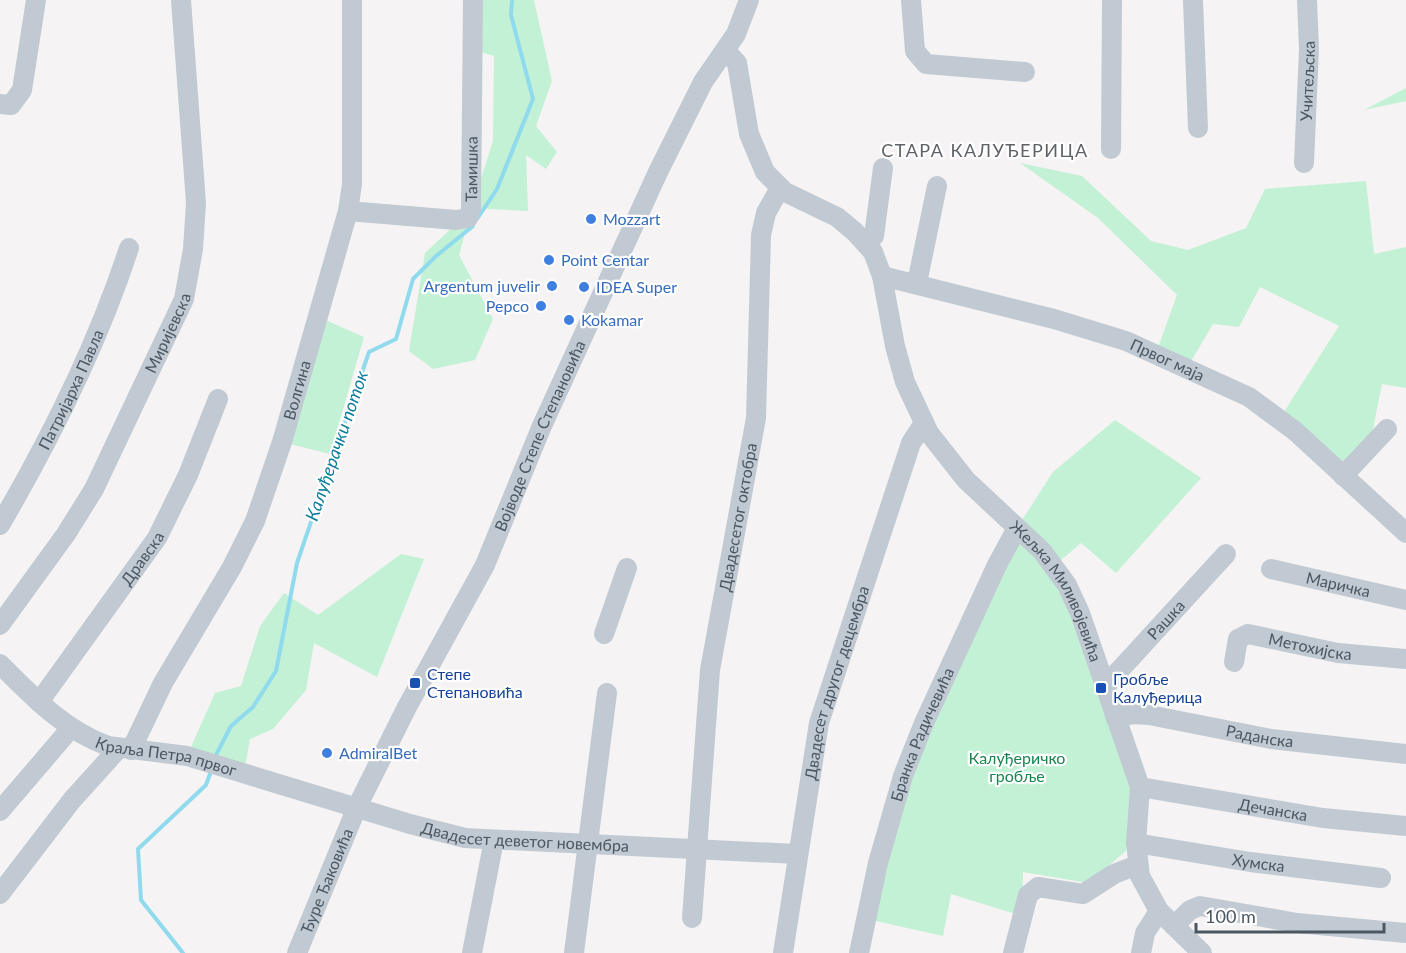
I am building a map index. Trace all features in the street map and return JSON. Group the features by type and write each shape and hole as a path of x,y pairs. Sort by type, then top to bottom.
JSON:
{"street":[{"path":"0,104 12,105 22,90 36,0"},
{"name":"Миријевска","path":"0,625 66,534 94,489 137,404 184,298 193,249 196,203 182,0"},
{"name":"Волгина","path":"0,894 72,800 125,749 232,567 255,521 282,442 348,211 352,184 352,0"},
{"name":"Тамишка","path":"348,211 456,220 468,218 471,210 473,0"},
{"name":"Војводе Степе Степановића","path":"357,807 411,698 473,591 541,428 642,205 700,88 726,51 749,0"},
{"path":"911,0 915,51 926,64 1025,72"},
{"path":"1111,148 1112,0"},
{"path":"1193,0 1198,128"},
{"name":"Учитељска","path":"1304,162 1309,49 1306,0"},
{"name":"Жељка Миливојевића","path":"726,51 737,63 749,134 765,172 780,188 837,217 866,243 877,261 902,371 924,423 966,480 1042,551 1067,585 1080,613 1140,787 1136,843 1137,865 1144,886 1159,911 1202,953"},
{"path":"866,243 874,236 883,168"},
{"path":"917,284 937,186"},
{"name":"Двадесетог октобра","path":"696,850 710,670 756,418 763,222 780,188"},
{"name":"Патријарха Павла","path":"0,525 59,420 97,338 129,248"},
{"name":"Првог маја","path":"882,276 1068,322 1164,357 1249,397 1270,410 1406,533"},
{"name":"Дравска","path":"39,702 157,538 188,475 218,399"},
{"name":"Двадесет другог децембра","path":"783,953 819,723 911,443 924,423"},
{"path":"1343,476 1387,429"},
{"name":"Бранка Радичевића","path":"859,953 878,863 903,776 924,723 983,595 1017,528"},
{"name":"Рашка","path":"1105,686 1226,554"},
{"path":"604,634 627,568"},
{"name":"Маричка","path":"1271,569 1406,600"},
{"name":"Метохијска","path":"1234,662 1238,639 1248,634 1338,653 1406,659"},
{"name":"Краља Петра првог","path":"4,676 71,728 95,741 125,749 194,758 357,807"},
{"path":"574,953 607,693"},
{"name":"Раданска","path":"1115,717 1134,714 1149,715 1271,738 1406,753"},
{"path":"0,811 71,728"},
{"name":"Дечанска","path":"1140,787 1323,818 1406,826"},
{"name":"Двадесет деветог новембра","path":"357,807 436,832 494,840 588,842 797,854"},
{"name":"Ђуре Ђаковића","path":"297,953 357,807"},
{"path":"472,953 494,840"},
{"name":"Хумска","path":"1136,843 1250,862 1381,878"},
{"path":"692,918 696,850"},
{"path":"1013,953 1028,895 1032,890 1038,887 1083,894 1114,874 1137,865"},
{"path":"1173,926 1190,910 1200,906 1297,923 1406,933"},
{"path":"1141,953 1145,933 1159,911"}],"green space":[{"path":"473,0 534,0 552,81 536,126 557,152 546,169 526,155 528,211 472,208 459,255 493,319 475,360 433,369 409,351 425,253 471,210 493,141 494,56 473,50"},
{"path":"1406,88 1406,101 1364,110"},
{"path":"1020,163 1082,176 1151,241 1188,250 1246,228 1265,189 1366,181 1374,254 1406,247 1406,388 1382,384 1369,449 1343,476 1280,418 1339,326 1260,287 1239,327 1213,324 1187,368 1156,353 1177,295 1098,218"},
{"path":"316,316 364,337 330,454 282,442"},
{"path":"1115,420 1201,478 1116,573 1081,543 1054,566 1017,528 1053,472"},
{"name":"Калуђеричко гробље","path":"1016,538 1047,565 1073,608 1133,792 1126,851 1088,883 1023,872 1022,916 951,894 943,936 867,919 894,804"},
{"path":"401,554 424,559 377,677 314,643 306,690 273,729 250,739 244,773 187,756 215,693 241,686 260,626 284,593 318,615"}],"waterway":[{"name":"Калуђерачки поток","path":"477,219 497,189 533,99 511,15 512,0"},
{"name":"Калуђерачки поток","path":"217,753 231,726 253,707 276,671 297,563 369,352 396,339 413,279 436,256 473,226"},
{"name":"Калуђерачки поток","path":"183,953 141,900 138,849 206,785 210,774"}],"place":[{"name":"Mozzart","path":"591,219"},
{"name":"Point Centar","path":"549,260"},
{"name":"Argentum juvelir","path":"552,286"},
{"name":"IDEA Super","path":"584,287"},
{"name":"Pepco","path":"541,306"},
{"name":"Kokamar","path":"569,320"},
{"name":"Степе Степановића","path":"415,683"},
{"name":"Гробље Калуђерица","path":"1101,688"},
{"name":"AdmiralBet","path":"327,753"}],"district":[{"name":"СТАРА КАЛУЂЕРИЦА","path":"985,151"}]}
